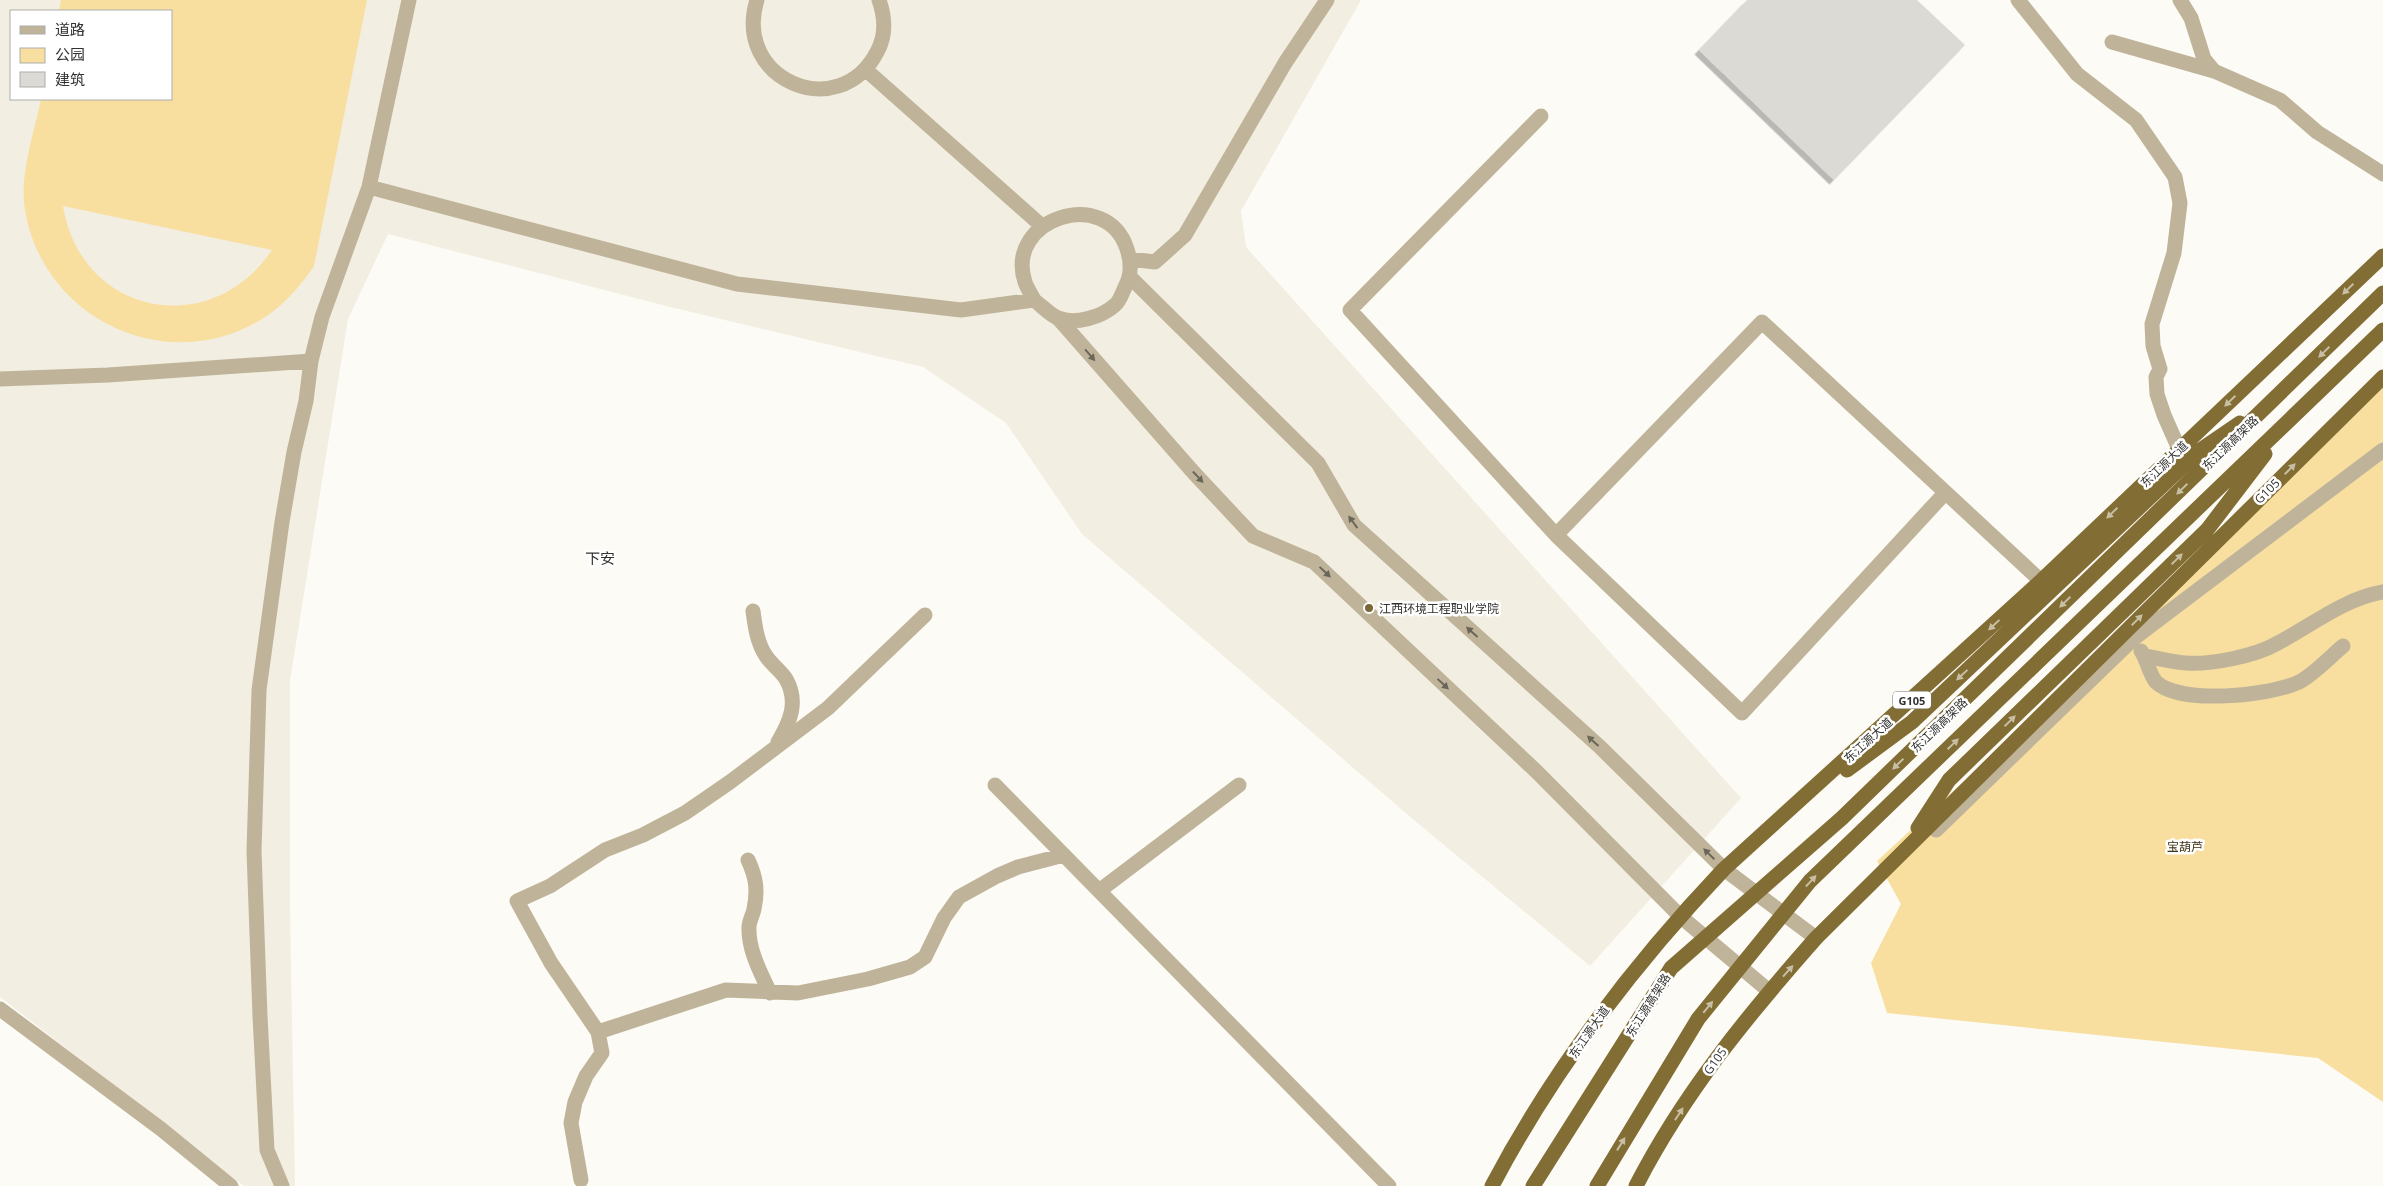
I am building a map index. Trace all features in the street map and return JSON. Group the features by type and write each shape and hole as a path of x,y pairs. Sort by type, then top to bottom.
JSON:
{"highway":[{"name":"东江源大道","path":"1492,1186 1557,1077 1624,983 1680,916 1724,869 2041,581 2383,256"},
{"name":"东江源高架路","path":"1533,1186 1671,968 1842,818 2383,293"},
{"name":"东江源高架路","path":"1597,1186 1698,1019 1810,881 2383,330"},
{"name":"G105","path":"1636,1186 1649,1162 1712,1064 1769,991 1816,938 2383,377"},
{"path":"1778,820 1912,722 2199,451 2274,400"},
{"path":"1902,853 1950,780 2207,530 2292,417"}],"street":[{"path":"282,1186 267,1150 260,1016 254,851 258,700 282,522 294,452 306,401 311,361 322,317 369,187 409,0"},
{"path":"757,0 753,21 757,45 768,66 787,81 810,88 834,87 846,83 865,69 873,60 882,38 883,14 879,0"},
{"path":"1130,259 1154,262 1185,235 1285,63 1327,0"},
{"path":"2018,0 2077,74 2136,120 2175,177 2180,203 2174,253 2152,324 2153,346 2160,369 2156,377 2157,394 2179,449"},
{"path":"2180,0 2191,18 2204,58 2214,70"},
{"path":"2112,42 2214,70 2280,100 2317,132 2383,174"},
{"path":"865,69 1042,226"},
{"path":"1541,116 1350,310 1556,536 1742,713 1945,493"},
{"path":"369,187 737,284 960,310 1034,300"},
{"path":"1058,318 1089,320 1116,305 1130,277 1130,259 1124,241 1112,227 1096,217 1078,214 1059,217 1042,226 1029,242 1023,261 1025,281 1034,300 1058,318 1194,473 1253,536 1314,562 1536,771 1680,916 1769,991"},
{"path":"1130,277 1318,463 1354,525 1600,747 1724,869 1816,938"},
{"path":"1556,536 1762,322 2041,581"},
{"path":"0,379 108,375 311,361"},
{"path":"1936,830 2133,639 2383,450"},
{"path":"2144,656 2187,663 2222,660 2252,653 2274,646 2329,612 2383,592"},
{"path":"753,611 759,640 765,655 786,679 792,699 791,720 773,749"},
{"path":"581,1180 571,1123 586,1076 602,1053 598,1032 551,963 517,901 550,886 605,850 643,835 685,813 828,708 925,615"},
{"path":"2133,639 2156,681 2176,693 2235,696 2253,694 2298,682 2344,646"},
{"path":"995,785 1389,1186"},
{"path":"1099,891 1239,785"},
{"path":"598,1032 726,990 798,993 868,979 910,967 925,957 944,918 959,897 1018,867 1064,855"},
{"path":"748,860 756,879 755,901 749,926 751,940 755,959 770,993"},
{"path":"0,1009 161,1129 231,1186"}],"shaded area":[{"name":"江西环境工程职业学院","path":"0,0 1361,0 1241,211 1246,247 1741,798 1590,966 1408,815 1082,534 1006,423 923,367 666,306 388,234 348,319 290,681 290,911 295,1186 244,1186 0,997"}],"green space":[{"path":"61,0 367,0 314,266 283,303 271,313 234,333 195,342 156,340 120,330 86,311 58,284 37,250 25,210 24,184 28,155 41,100 172,100 172,10 59,10","holes":["63,206 272,250 246,279 216,297 184,305 151,303 121,292 95,272 75,243"]},
{"name":"宝葫芦","path":"2383,383 2383,1102 2318,1058 1887,1013 1871,963 1901,904 1877,861 2025,725"}],"building":[{"path":"1747,0 1917,0 1965,45 1834,180 1699,50"}],"place":[{"name":"江西环境工程职业学院","path":"1369,608"}],"district":[{"name":"下安","path":"600,558"}]}
